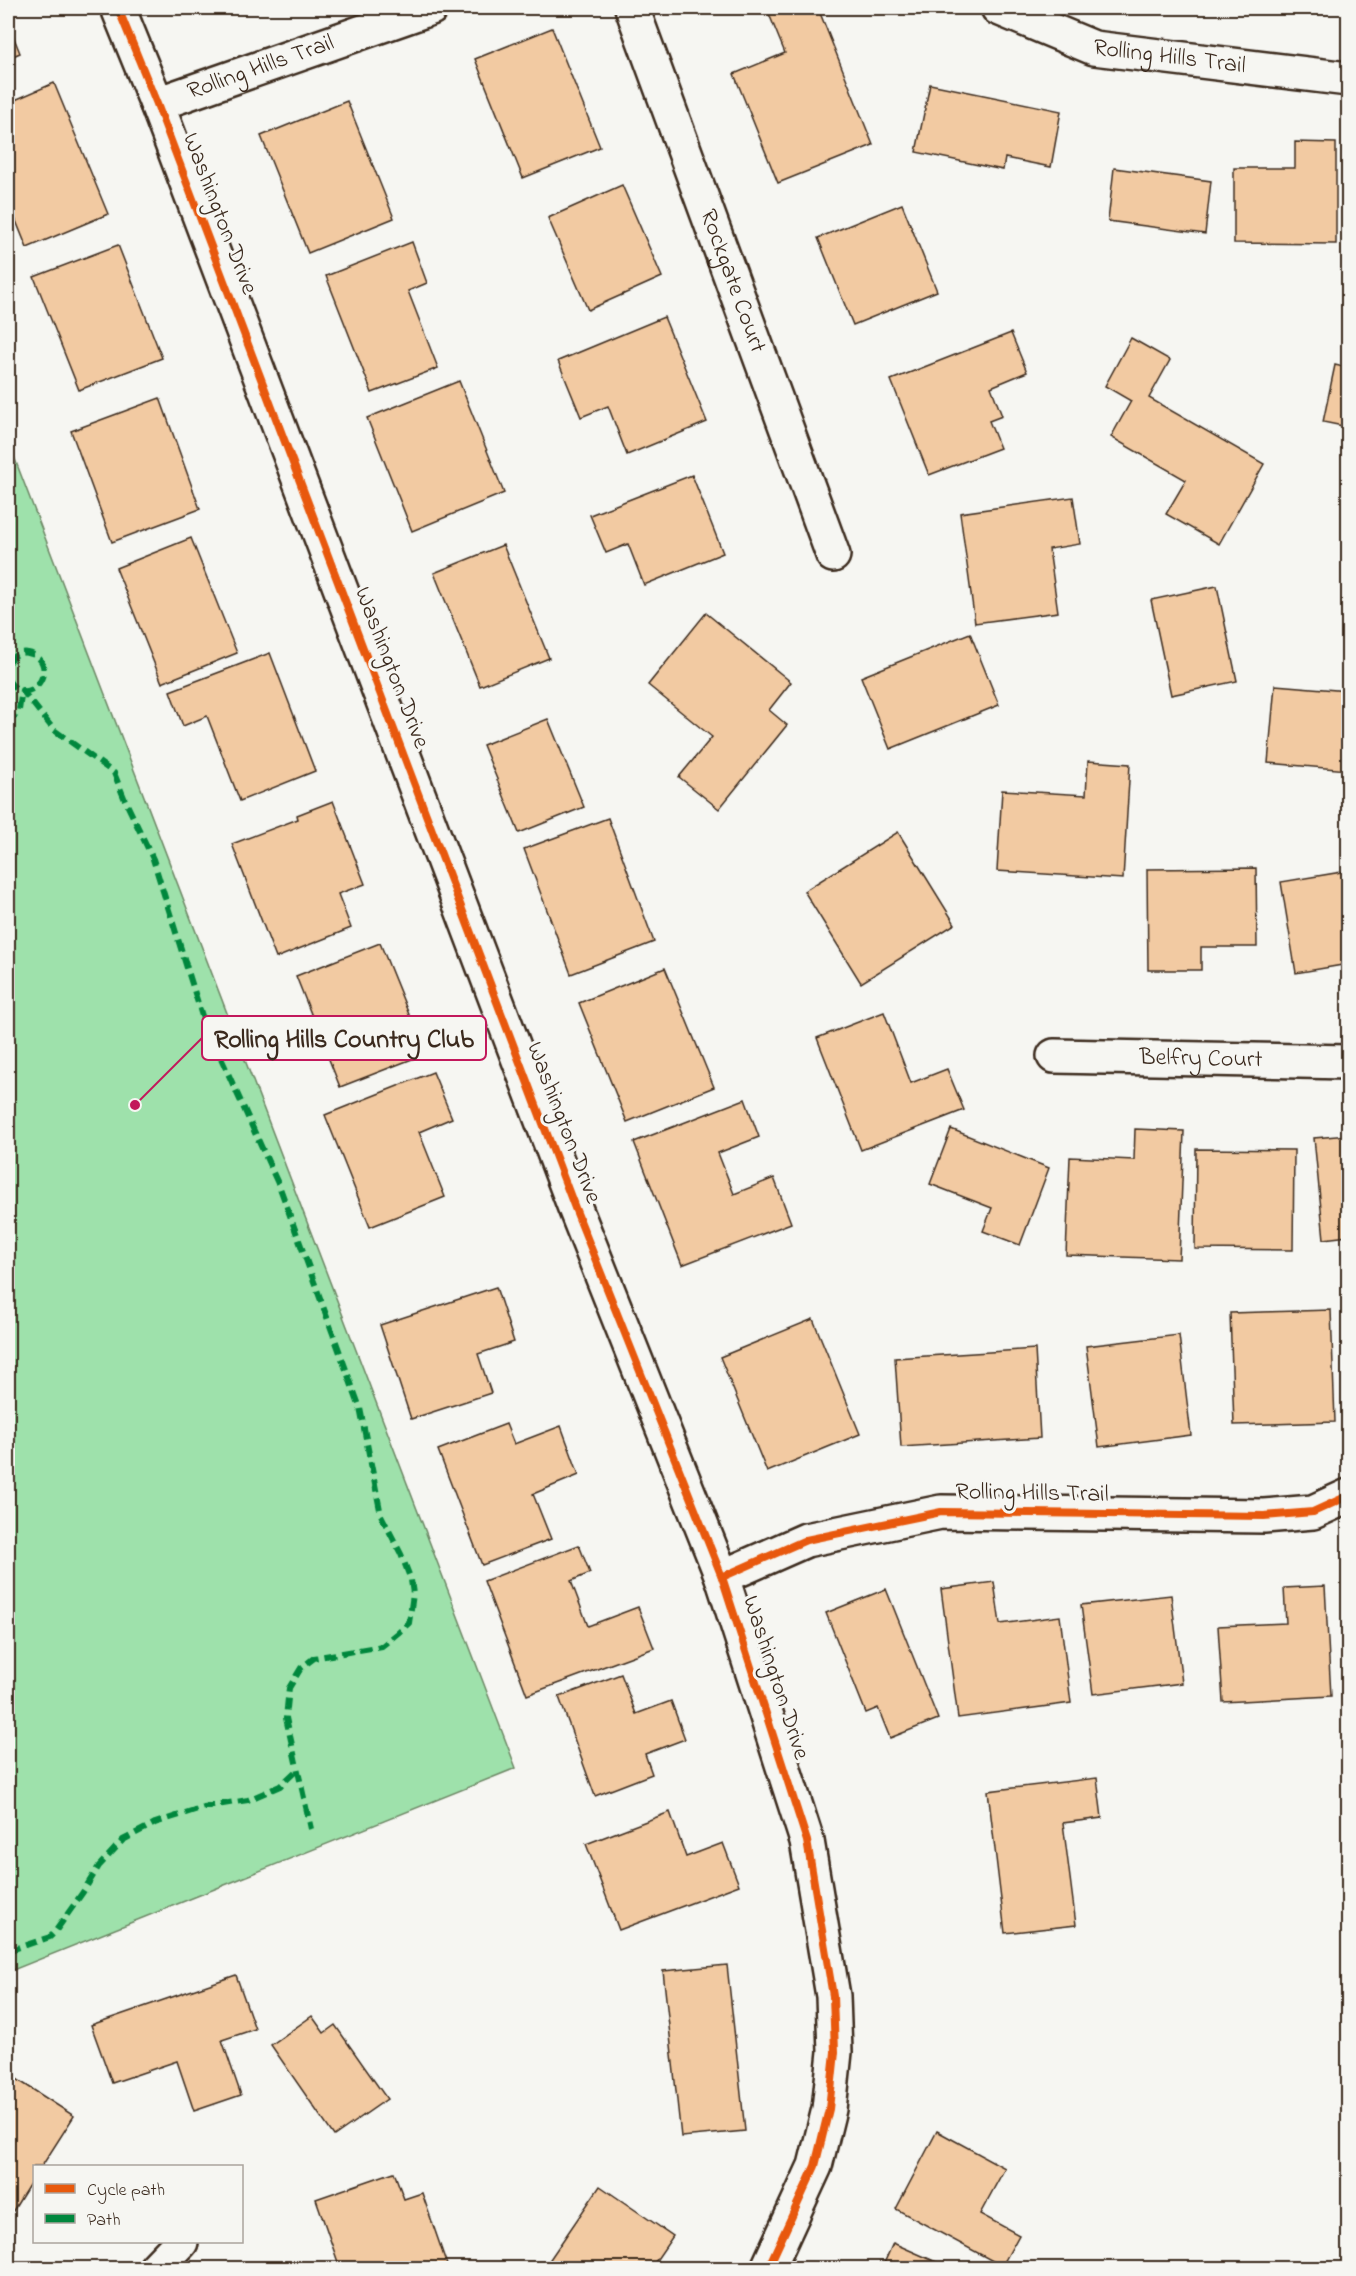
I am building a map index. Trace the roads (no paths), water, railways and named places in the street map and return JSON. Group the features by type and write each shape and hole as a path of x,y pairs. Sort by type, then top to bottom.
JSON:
{"street":[{"name":"Washington Drive","path":"118,8 157,104 575,1208 722,1577 807,1841 833,1996 835,2052 829,2109 816,2166 768,2268"},
{"name":"Rolling Hills Trail","path":"157,104 431,8"},
{"name":"Rockgate Court","path":"632,8 833,555"},
{"name":"Rolling Hills Trail","path":"998,8 1094,48 1348,79"},
{"name":"Belfry Court","path":"1054,1056 1348,1062"},
{"name":"Rolling Hills Trail","path":"722,1577 807,1540 941,1512 1264,1516 1313,1512 1348,1496"},
{"path":"156,2268 179,2243"}],"place":[{"name":"Rolling Hills Country Club","path":"135,1105"}]}
